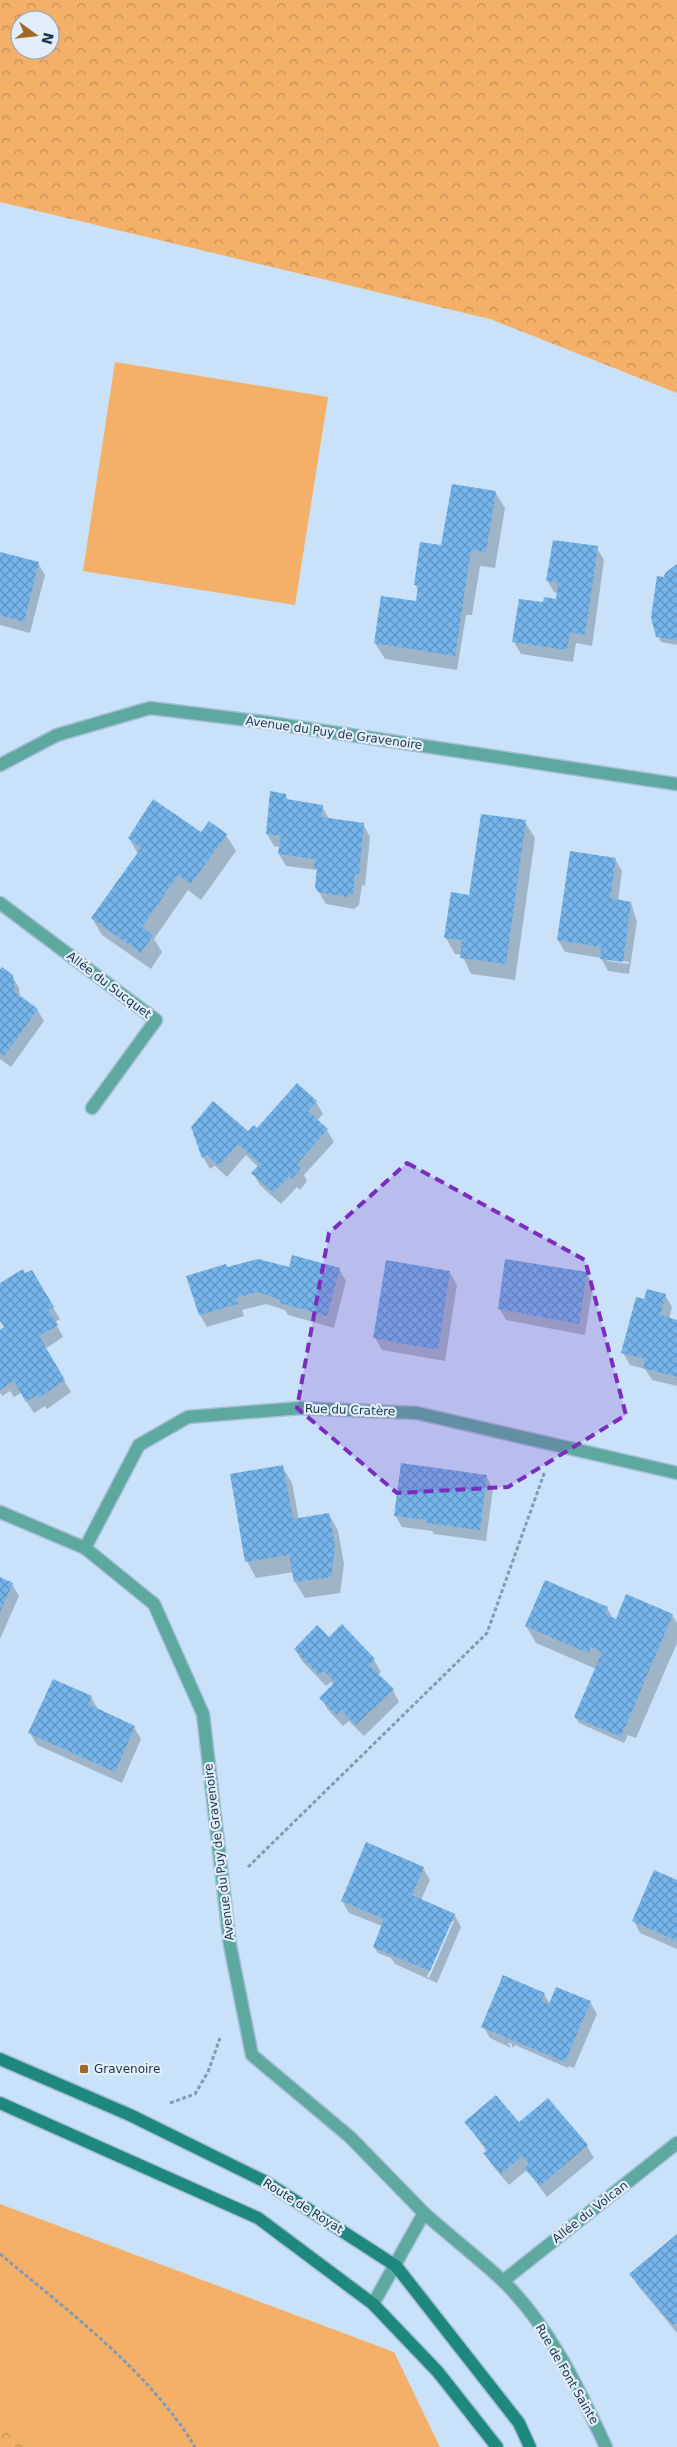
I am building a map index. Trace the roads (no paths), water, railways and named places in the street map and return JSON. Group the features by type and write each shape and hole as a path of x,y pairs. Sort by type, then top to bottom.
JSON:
{"main road":[{"name":"Route de Royat","path":"0,2059 130,2114 266,2182 396,2266 519,2422 530,2447"},
{"path":"0,2103 258,2218 373,2304 438,2372 497,2447"}],"street":[{"name":"Avenue du Puy de Gravenoire","path":"0,765 57,735 150,708 264,722 677,784"},
{"name":"Allée du Sucquet","path":"0,903 156,1020 92,1108"},
{"name":"Rue du Cratère","path":"85,1548 139,1445 188,1417 300,1408 417,1413 677,1473"},
{"name":"Avenue du Puy de Gravenoire","path":"0,1512 85,1548 154,1604 203,1714 230,1945 252,2055 350,2137 424,2213 503,2281"},
{"name":"Allée du Volcan","path":"503,2281 677,2143"},
{"path":"373,2304 424,2213"},
{"name":"Rue de Font Sainte","path":"503,2281 540,2324 585,2402 606,2447"}],"place":[{"name":"Gravenoire","path":"84,2069"}]}
